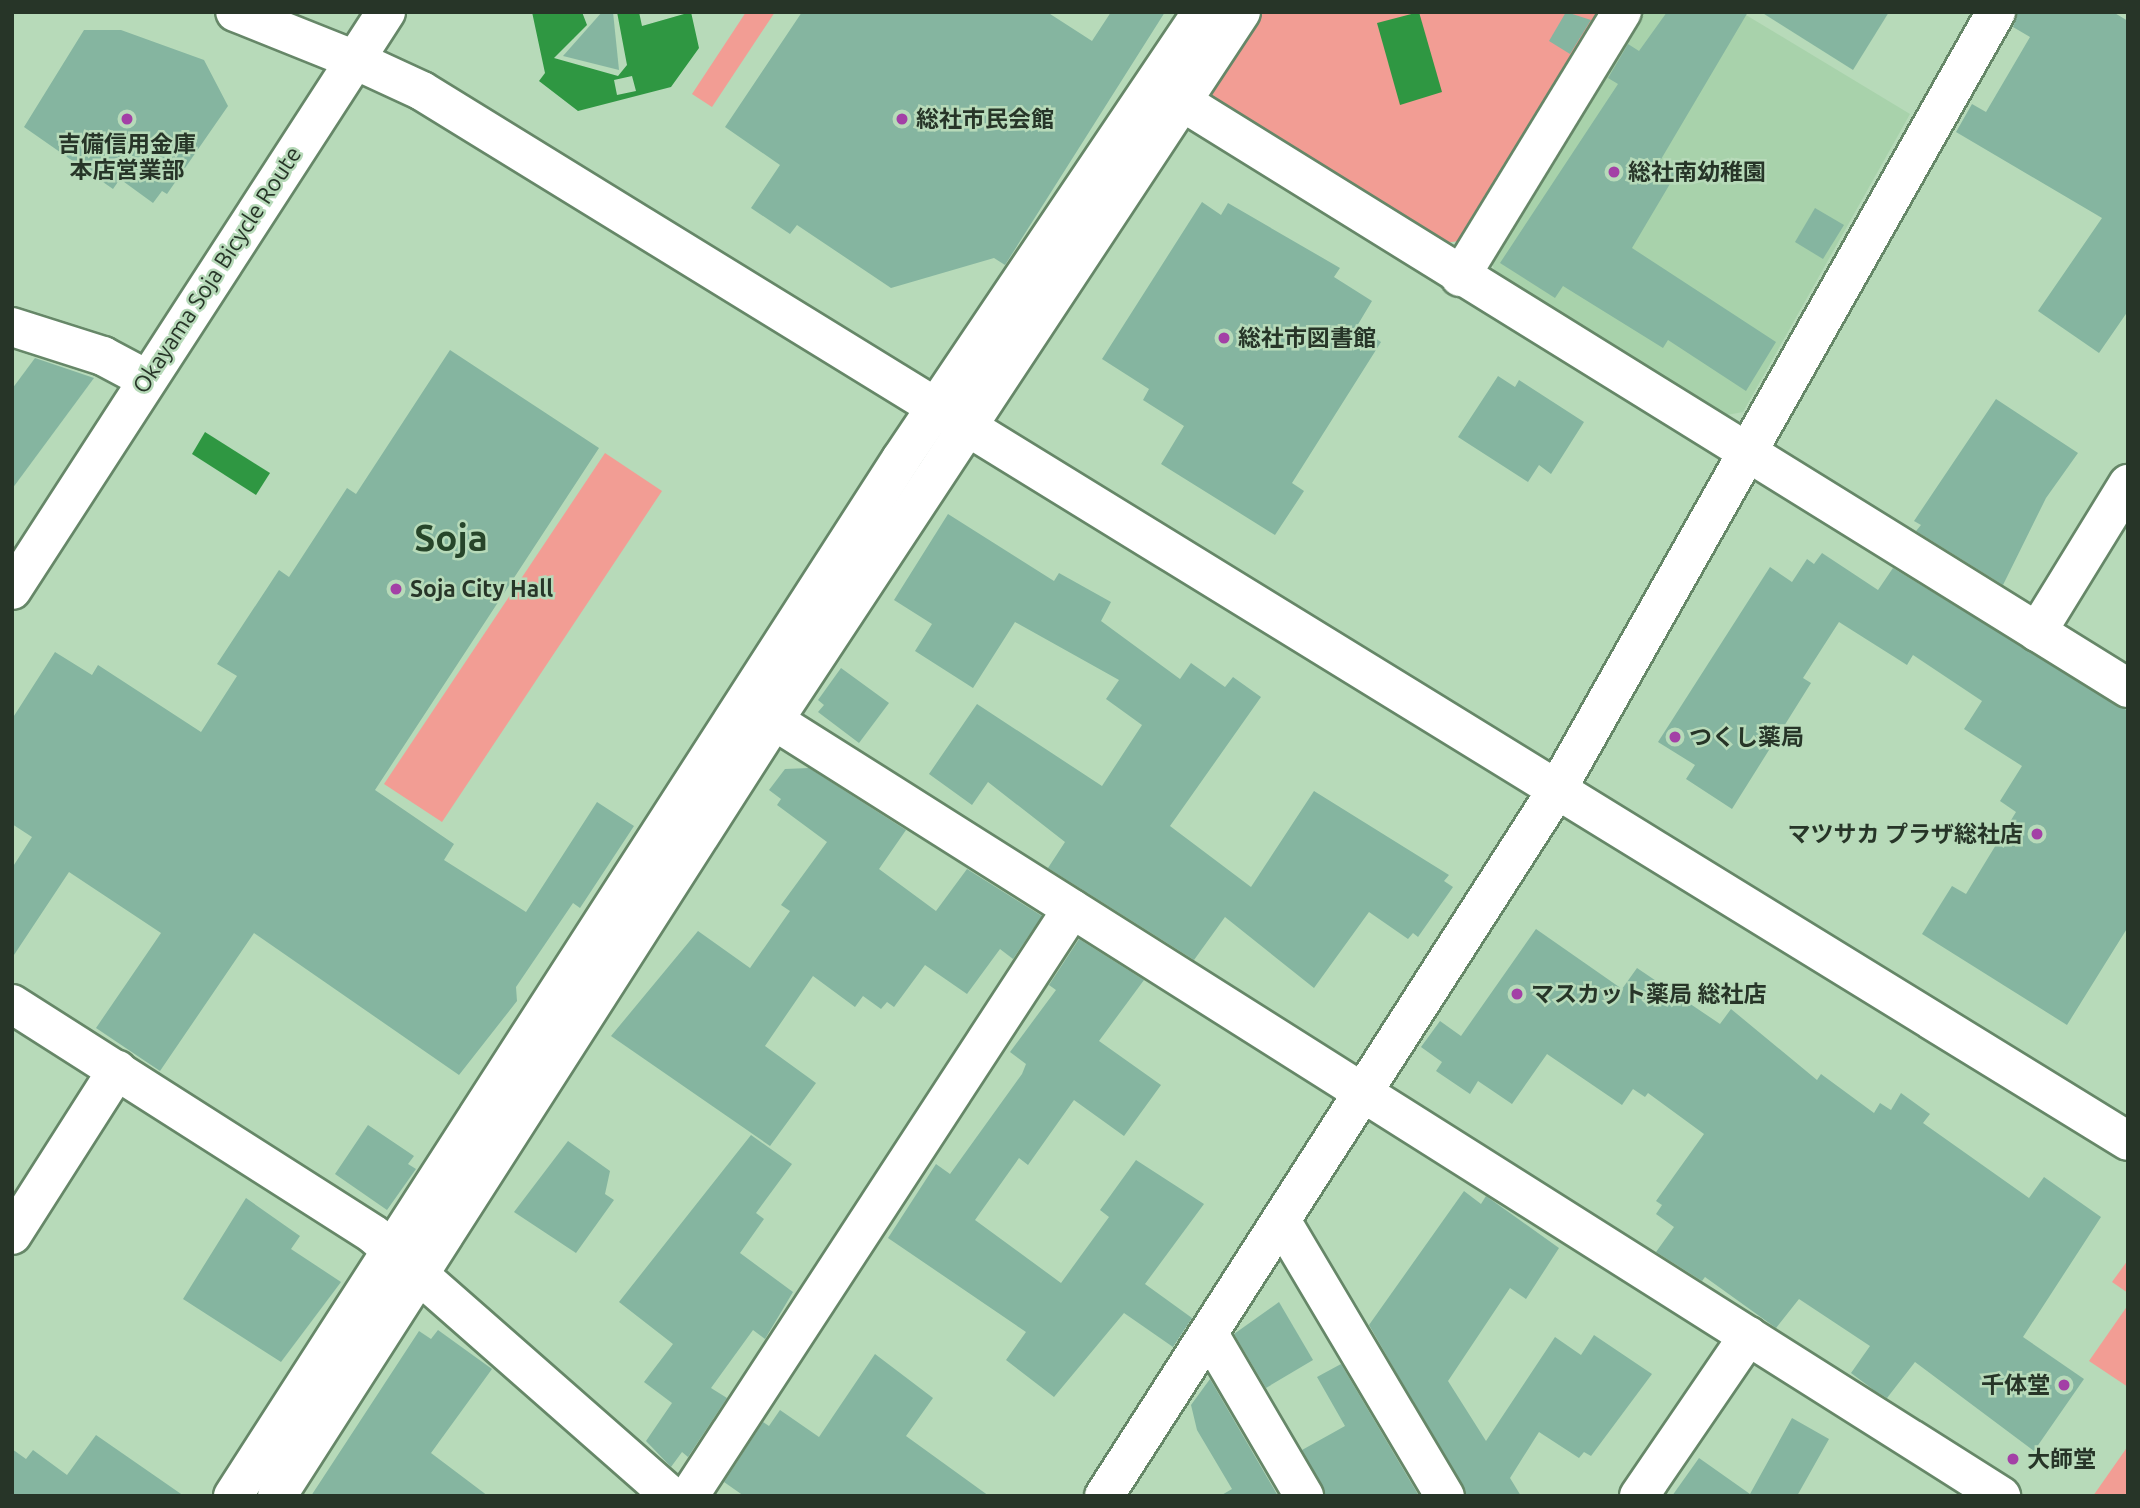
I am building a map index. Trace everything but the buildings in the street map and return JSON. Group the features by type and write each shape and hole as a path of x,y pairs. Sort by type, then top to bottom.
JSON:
{"street":[{"path":"235,12 355,60 422,91 2128,1141"},
{"name":"Okayama Soja Bicycle Route","path":"12,590 146,379 386,12"},
{"path":"1167,93 1202,12"},
{"path":"233,1496 405,1262 759,711 1167,93 1241,12"},
{"path":"1460,277 1622,12"},
{"path":"1104,1496 1367,1094 1556,791 1996,12"},
{"path":"1167,93 1460,277 2128,688"},
{"path":"12,327 103,356 146,379"},
{"path":"2037,632 2128,484"},
{"path":"759,711 2001,1496"},
{"path":"689,1496 1072,909"},
{"path":"12,1004 117,1069 405,1262 671,1496"},
{"path":"12,1236 117,1069"},
{"path":"1282,1222 1445,1496"},
{"path":"277,1496 405,1262"},
{"path":"1209,1334 1304,1496"},
{"path":"1639,1496 1748,1336"}],"shaded area":[{"path":"532,12 582,12 587,25 554,58 618,76 627,65 617,12 639,12 642,26 691,12 699,48 671,87 578,111 539,81 545,73","holes":["632,76 636,91 617,95 614,80"]},
{"path":"746,12 775,12 712,107 692,94"},
{"path":"1255,12 1599,12 1459,241 1438,244 1213,106 1210,78"},
{"path":"1419,12 1442,92 1400,105 1377,23"},
{"path":"1645,12 1741,12 1910,114 1743,412 1721,416 1499,283 1489,255"},
{"path":"205,432 270,473 256,495 192,454"},
{"path":"605,453 662,491 442,822 384,784"},
{"path":"2128,1260 2128,1293 2112,1282"},
{"path":"2128,1305 2128,1387 2089,1361"},
{"path":"2128,1446 2128,1496 2093,1496"}],"place":[{"name":"吉備信用金庫 本店営業部","path":"127,119"},
{"name":"総社市民会館","path":"902,119"},
{"name":"総社南幼稚園","path":"1614,172"},
{"name":"総社市図書館","path":"1224,338"},
{"name":"Soja City Hall","path":"396,589"},
{"name":"つくし薬局","path":"1675,737"},
{"name":"マツサカ プラザ総社店","path":"2037,834"},
{"name":"マスカット薬局 総社店","path":"1517,994"},
{"name":"千体堂","path":"2064,1385"},
{"name":"大師堂","path":"2013,1459"}],"district":[{"name":"Soja","path":"451,538"}]}
